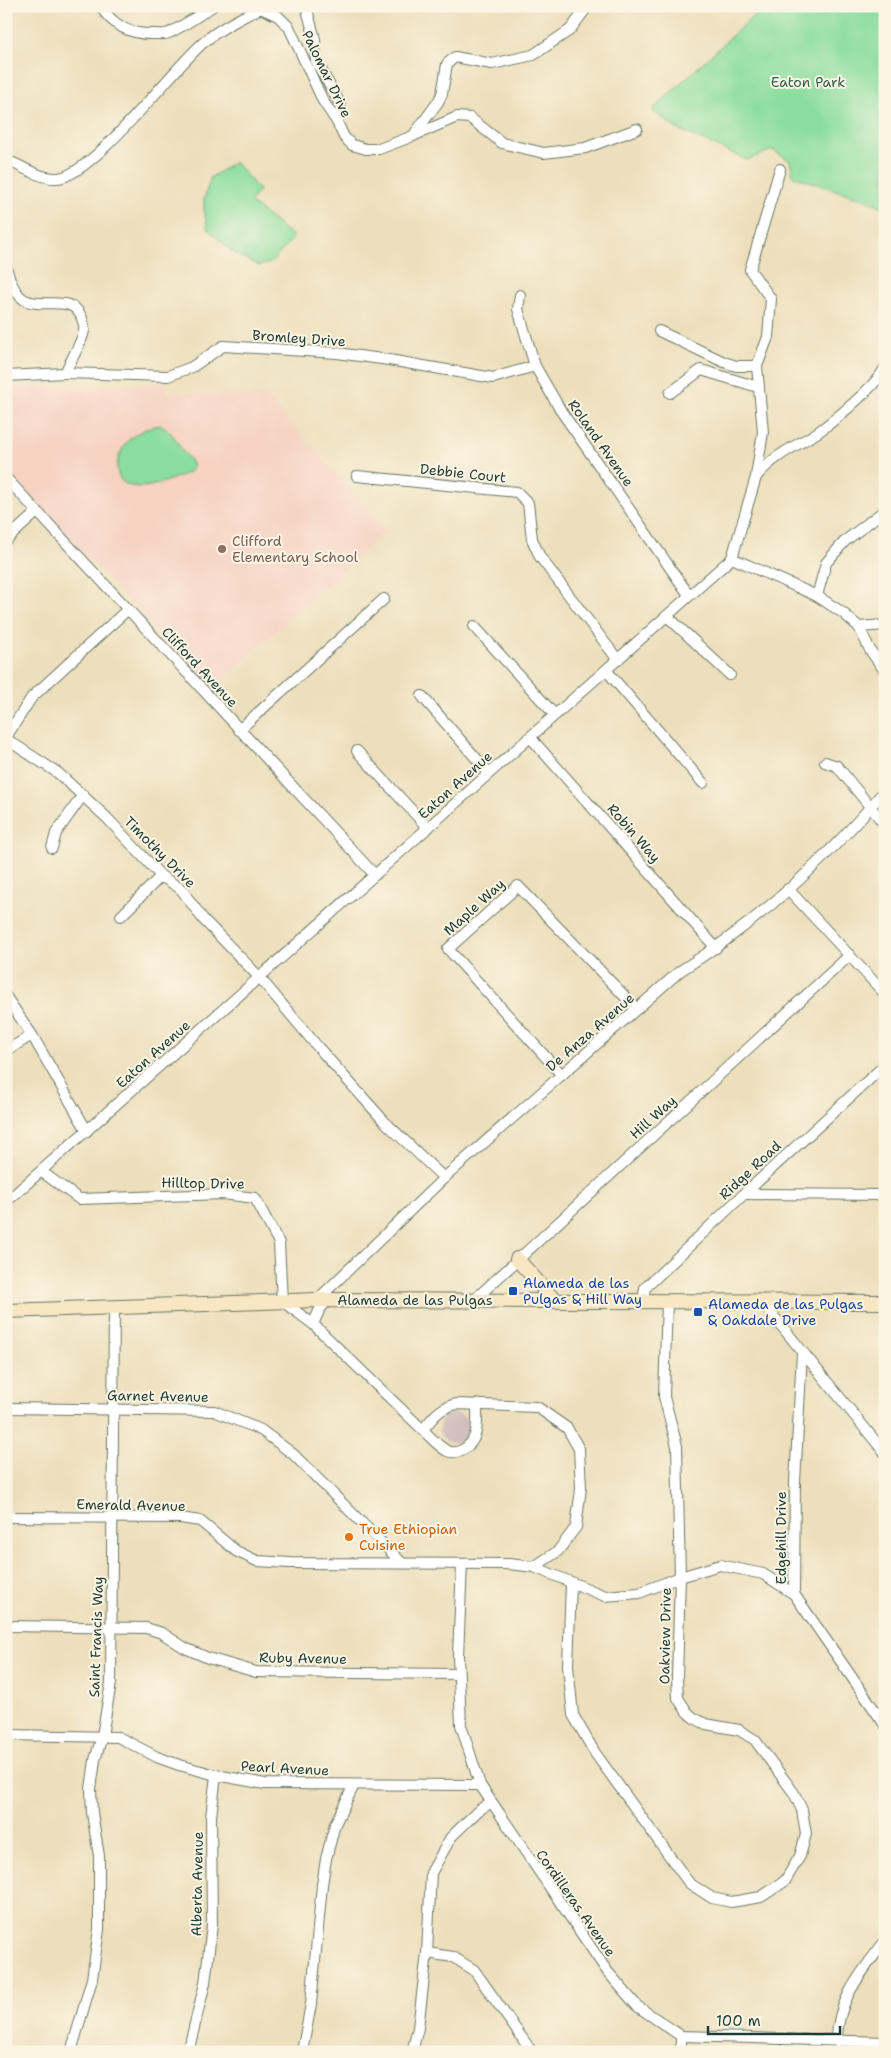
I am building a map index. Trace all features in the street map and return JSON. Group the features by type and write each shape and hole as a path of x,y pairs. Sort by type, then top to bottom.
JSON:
{"main road":[{"path":"517,1259 554,1300"},
{"name":"Alameda de las Pulgas","path":"6,1310 323,1300 885,1302"}],"street":[{"path":"102,6 113,21 130,32 168,34 213,6"},
{"path":"306,6 315,39 316,61 339,102 340,111 337,122"},
{"path":"413,136 442,94 447,64 450,60 455,57 492,64 534,55 570,30 588,6"},
{"name":"Palomar Drive","path":"6,162 11,162 37,174 53,178 68,176 77,171 99,154 204,42 258,7 278,16 289,27 322,100 337,122 344,137 352,145 366,149 379,149 457,117 470,118 502,143 544,153 585,148 637,129"},
{"path":"780,169 750,270 771,299 768,337 757,366 763,432 756,477 732,558 816,596 843,613 859,627 870,650 885,671"},
{"path":"6,267 17,293 25,300 43,305 62,304 73,306 79,312 85,324 84,332 65,373 6,376"},
{"name":"Roland Avenue","path":"520,295 518,309 535,366 561,411 689,595"},
{"path":"659,331 724,362 736,366 757,366"},
{"name":"Bromley Drive","path":"65,373 168,376 192,367 222,346 337,353 493,378 535,366"},
{"path":"756,477 765,466 793,446 816,433 860,397 878,381 885,368"},
{"path":"670,393 701,370 758,387"},
{"name":"Debbie Court","path":"357,476 517,492 528,503 532,539 540,557 618,660"},
{"name":"Clifford Avenue","path":"6,478 374,874"},
{"path":"816,596 826,563 845,541 885,510"},
{"path":"6,540 37,512"},
{"name":"Eaton Avenue","path":"6,1202 732,558"},
{"path":"239,730 384,599"},
{"path":"6,738 32,697 127,610"},
{"path":"667,616 730,675"},
{"path":"859,627 885,625"},
{"path":"474,626 555,715"},
{"path":"606,670 703,783"},
{"path":"422,696 489,773"},
{"name":"Robin Way","path":"530,737 716,948"},
{"name":"Timothy Drive","path":"6,738 58,773 83,795 161,876 181,889 214,930 260,978 384,1121 444,1178"},
{"path":"357,751 428,828"},
{"path":"826,762 837,766 885,825"},
{"name":"De Anza Avenue","path":"323,1300 444,1178 680,971 716,948 788,889 822,858 885,790"},
{"path":"52,848 56,833 83,795"},
{"path":"121,916 161,876"},
{"name":"Maple Way","path":"562,1075 448,949 518,886 637,1009"},
{"path":"788,889 885,994"},
{"name":"Hill Way","path":"474,1300 850,954"},
{"path":"6,997 32,1035 87,1131"},
{"path":"6,1051 32,1035"},
{"name":"Ridge Road","path":"643,1300 645,1288 885,1065"},
{"name":"Hilltop Drive","path":"42,1172 79,1199 223,1194 255,1198 279,1243 282,1301"},
{"path":"744,1194 885,1195"},
{"path":"313,1324 323,1300"},
{"path":"282,1301 313,1324 442,1448 450,1452 459,1451 468,1447 474,1440 477,1404"},
{"name":"Oakview Drive","path":"571,1583 568,1666 573,1715 595,1753 689,1883 712,1898 731,1902 761,1897 785,1881 800,1856 806,1834 802,1810 794,1793 755,1740 739,1730 706,1724 694,1718 687,1712 678,1698 680,1577 677,1446 664,1397 667,1301"},
{"path":"762,1302 885,1453"},
{"name":"Saint Francis Way","path":"70,2052 92,1979 99,1929 99,1856 92,1813 91,1789 111,1683 114,1307"},
{"name":"Edgehill Drive","path":"802,1353 795,1482 794,1594 885,1725"},
{"path":"423,1430 438,1411 446,1406 477,1404 537,1407 567,1428 579,1450 581,1488 576,1527 558,1551 534,1567"},
{"name":"Garnet Avenue","path":"6,1408 214,1411 261,1430 293,1454 402,1563"},
{"name":"Emerald Avenue","path":"6,1517 180,1518 200,1521 236,1550 257,1561 290,1563 509,1564 534,1567 605,1596 639,1593 680,1577 720,1565 763,1574 794,1594"},
{"name":"Cordilleras Avenue","path":"462,1564 458,1674 461,1725 480,1785 490,1803 607,1971 637,2006 681,2036"},
{"name":"Ruby Avenue","path":"6,1626 146,1628 162,1633 185,1648 208,1658 256,1672 458,1674"},
{"name":"Pearl Avenue","path":"6,1735 118,1737 156,1757 216,1775 265,1784 480,1785"},
{"name":"Alberta Avenue","path":"188,2052 195,2031 205,1983 212,1925 211,1817 216,1775"},
{"path":"302,2052 311,2004 326,1859 334,1824 354,1785"},
{"path":"412,2052 418,2028 427,1952 431,1873 451,1837 479,1810 490,1803"},
{"path":"837,2042 840,2012 848,1992 885,1941"},
{"path":"427,1952 453,1957 474,1970 532,2052"},
{"path":"680,2052 681,2036 885,2042"}],"shaded area":[{"name":"Clifford Elementary School","path":"166,383 167,392 268,397 387,531 211,689 6,472 6,387 76,387"},
{"path":"454,1413 460,1414 468,1422 468,1434 460,1442 454,1443 448,1442 440,1434 439,1428 440,1422 448,1414"}],"green space":[{"name":"Eaton Park","path":"764,6 885,6 885,208 793,176 790,161 773,150 747,160 675,128 652,110"},
{"path":"235,162 259,190 250,202 294,237 271,263 259,266 232,252 208,229 204,211 204,199 211,177"},
{"path":"161,425 173,436 190,460 193,468 188,473 146,487 132,486 124,483 119,478 117,464 127,442 142,431"}],"place":[{"name":"Clifford Elementary School","path":"222,549"},
{"name":"Alameda de las Pulgas & Hill Way","path":"513,1291"},
{"name":"Alameda de las Pulgas & Oakdale Drive","path":"698,1312"},
{"name":"True Ethiopian Cuisine","path":"349,1537"}]}
